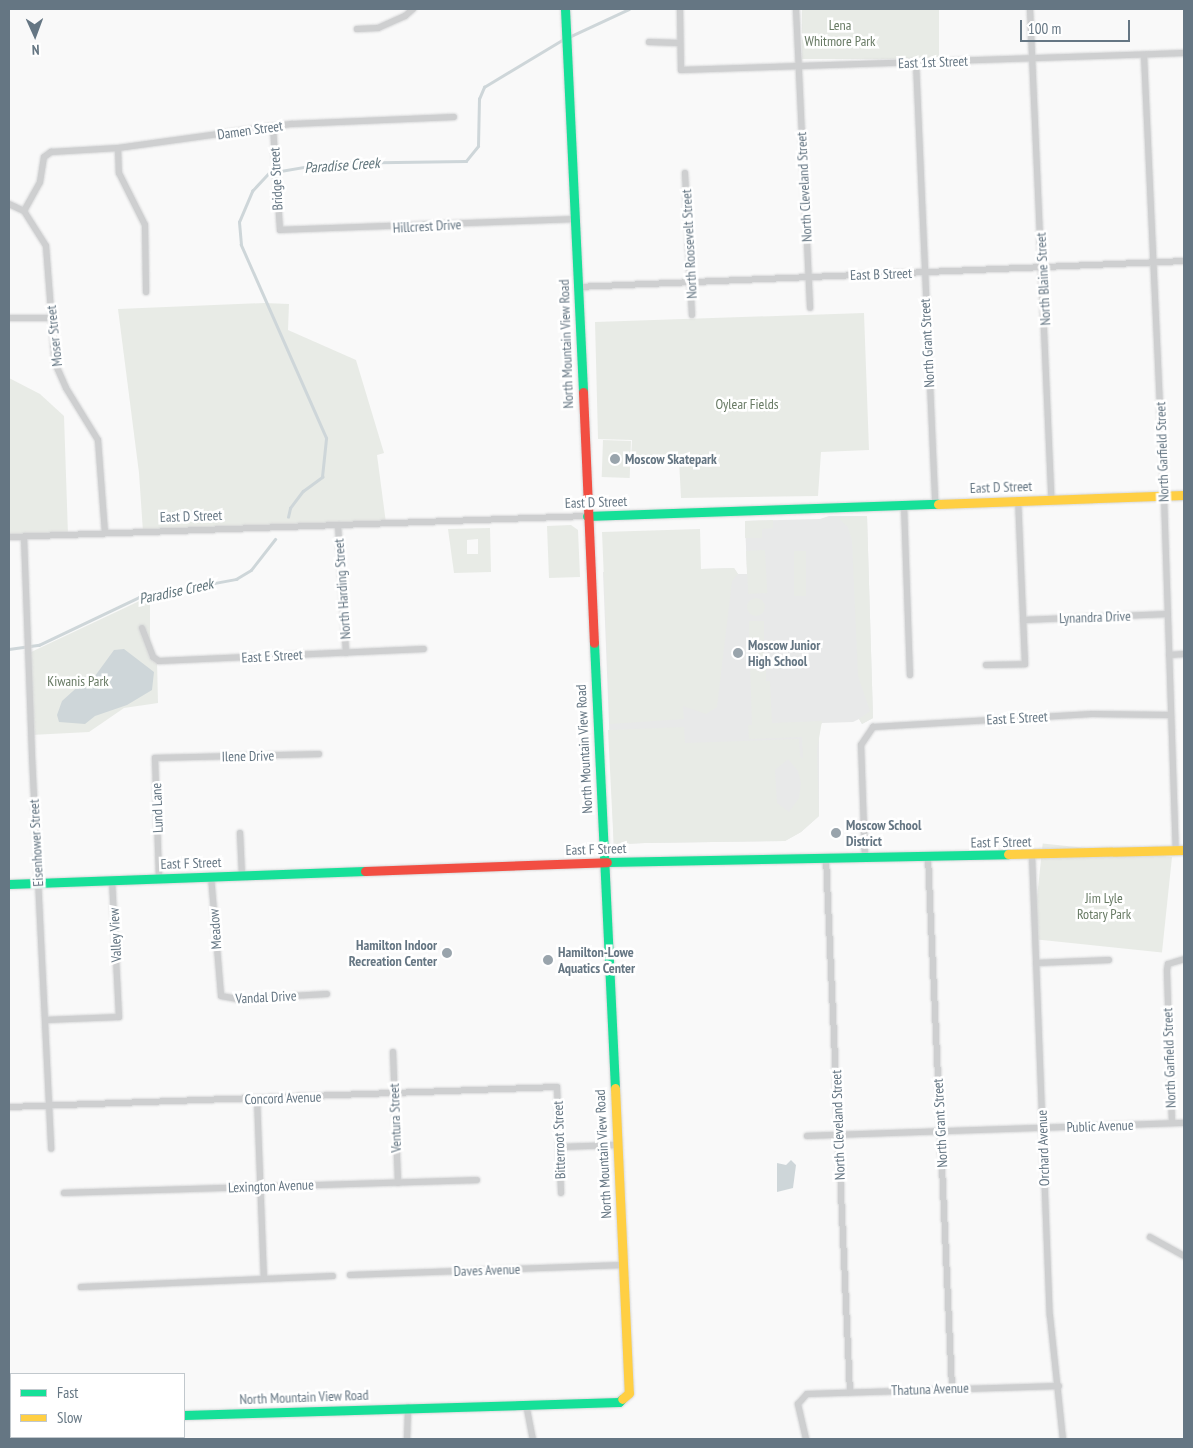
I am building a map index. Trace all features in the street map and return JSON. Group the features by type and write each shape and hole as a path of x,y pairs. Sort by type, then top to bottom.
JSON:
{"street":[{"path":"357,30 378,28 405,16 413,9"},
{"name":"North Mountain View Road","path":"185,1415 619,1402 629,1393 624,1264 616,1145 565,9"},
{"path":"649,42 679,43 680,9"},
{"name":"North Cleveland Street","path":"796,9 810,308"},
{"name":"North Blaine Street","path":"1030,9 1043,267 1051,499"},
{"name":"East 1st Street","path":"679,43 681,70 1184,53"},
{"name":"North Garfield Street","path":"1144,55 1164,496 1171,715 1180,850"},
{"name":"North Grant Street","path":"916,62 935,504"},
{"name":"Damen Street","path":"24,211 36,191 46,154 118,148 273,127 454,117"},
{"name":"Bridge Street","path":"273,127 280,230"},
{"path":"118,148 119,174 145,225 146,292"},
{"name":"North Roosevelt Street","path":"685,173 692,315"},
{"path":"9,204 24,211"},
{"name":"Moser Street","path":"24,211 46,246 51,318 59,375 98,440 105,533"},
{"name":"Hillcrest Drive","path":"280,230 574,219"},
{"name":"East B Street","path":"577,286 1184,261"},
{"path":"9,318 51,318"},
{"name":"East D Street","path":"9,537 1018,500 1184,496"},
{"path":"986,665 1025,664 1018,500"},
{"path":"904,505 910,675"},
{"name":"North Harding Street","path":"338,525 346,653"},
{"name":"Eisenhower Street","path":"24,537 38,883 52,1149"},
{"name":"Lynandra Drive","path":"1023,620 1168,614"},
{"name":"East E Street","path":"142,628 153,657 159,661 424,649"},
{"path":"1169,655 1184,654"},
{"name":"East E Street","path":"865,858 861,744 866,733 883,724 1092,714 1171,715"},
{"name":"Ilene Drive","path":"176,758 319,754"},
{"name":"Lund Lane","path":"159,878 155,758 176,758"},
{"path":"240,833 242,875"},
{"name":"East F Street","path":"9,884 603,862 1032,855 1180,850"},
{"name":"Orchard Avenue","path":"1032,855 1050,1316 1060,1386 1063,1439"},
{"name":"North Grant Street","path":"928,857 952,1388"},
{"name":"North Cleveland Street","path":"826,858 850,1392"},
{"name":"Meadow","path":"212,876 218,982"},
{"name":"Valley View","path":"45,1020 119,1017 112,880"},
{"name":"North Garfield Street","path":"1172,1123 1167,992 1168,964 1184,959"},
{"path":"1036,963 1109,960"},
{"name":"Vandal Drive","path":"218,982 219,992 225,998 327,994"},
{"name":"Ventura Street","path":"393,1052 398,1183"},
{"name":"Concord Avenue","path":"9,1107 558,1088"},
{"name":"Bitterroot Street","path":"558,1088 561,1193"},
{"path":"257,1098 262,1186 264,1278"},
{"name":"Public Avenue","path":"807,1136 1184,1123"},
{"path":"560,1147 616,1145"},
{"name":"Lexington Avenue","path":"64,1192 477,1180"},
{"path":"1150,1238 1184,1256"},
{"name":"Daves Avenue","path":"350,1275 624,1264"},
{"path":"81,1287 333,1276"},
{"name":"Thatuna Avenue","path":"806,1439 799,1411 801,1398 807,1394 1060,1386"},
{"path":"526,1404 533,1439"},
{"path":"408,1407 408,1439"}],"shaded area":[{"name":"Moscow Junior High School","path":"829,516 867,516 873,718 862,724 859,719 853,722 822,723 819,727 819,816 801,832 785,841 623,844 614,849 603,572 734,568 738,574 747,574 745,521 820,519"},
{"path":"124,649 154,672 152,690 127,705 95,716 85,724 59,722 57,715 62,701 83,682 95,676 114,650"},
{"path":"791,1160 796,1165 793,1188 777,1192 777,1163 786,1165"}],"green space":[{"name":"Lena Whitmore Park","path":"802,9 939,9 939,59 802,59"},
{"path":"264,303 289,304 288,330 356,360 384,453 377,455 386,523 143,532 139,473 118,309"},
{"name":"Oylear Fields","path":"864,313 869,450 821,452 818,496 681,498 679,460 631,462 632,440 598,439 595,322"},
{"path":"9,378 40,394 64,416 68,535 9,537"},
{"name":"Moscow Skatepark","path":"603,440 631,441 630,478 602,477"},
{"path":"867,516 873,718 862,724 859,719 870,711 858,676 852,541 848,527 838,518"},
{"path":"773,520 773,528 762,529 762,538 745,538 745,521"},
{"path":"571,525 578,530 580,577 549,578 547,526"},
{"path":"490,528 491,572 454,573 448,529","holes":["478,539 478,554 467,554 467,540"]},
{"path":"700,529 701,569 734,568 738,574 732,581 717,707 706,714 683,706 684,719 610,724 602,532"},
{"path":"765,550 767,593 748,594 746,551"},
{"path":"794,551 806,551 806,596 794,596"},
{"name":"Kiwanis Park","path":"150,596 150,651 157,660 158,703 124,708 89,732 31,735 29,653"},
{"path":"752,598 760,598 765,603 763,614 752,616 747,611 747,603"},
{"path":"749,621 764,621 764,659 749,659"},
{"path":"750,662 766,662 766,681 770,681 772,723 822,721 817,750 819,816 801,832 785,841 623,844 614,849 608,730 684,727 685,743 799,739 800,756 803,759 802,737 749,739 748,725 752,725","holes":["788,759 798,771 801,783 799,798 789,812 777,803 775,770"]},
{"name":"Jim Lyle Rotary Park","path":"1043,843 1172,857 1162,952 1033,939"}],"waterway":[{"name":"Paradise Creek","path":"569,37 629,9"},
{"name":"Paradise Creek","path":"288,517 290,508 303,491 322,477 326,438 241,245 239,222 252,191 269,173 327,163 466,161 478,146 479,99 484,87 564,39"},
{"name":"Paradise Creek","path":"9,649 39,645 139,597 236,579 251,570 275,539"}],"traffic: fast":[{"path":"565,9 583,392"},
{"path":"587,516 938,504"},
{"path":"594,643 615,1088"},
{"path":"607,862 1008,854"},
{"path":"9,884 365,871"},
{"path":"185,1415 619,1402 622,1399"}],"traffic: slow":[{"path":"938,504 1184,495"},
{"path":"1008,854 1184,850"},
{"path":"615,1088 629,1393 622,1399"}],"traffic: jam":[{"path":"583,392 594,643"},
{"path":"365,871 607,862"}],"place":[{"name":"Moscow Skatepark","path":"615,459"},
{"name":"Moscow Junior High School","path":"738,653"},
{"name":"Moscow School District","path":"836,833"},
{"name":"Hamilton Indoor Recreation Center","path":"447,953"},
{"name":"Hamilton-Lowe Aquatics Center","path":"548,960"}]}
